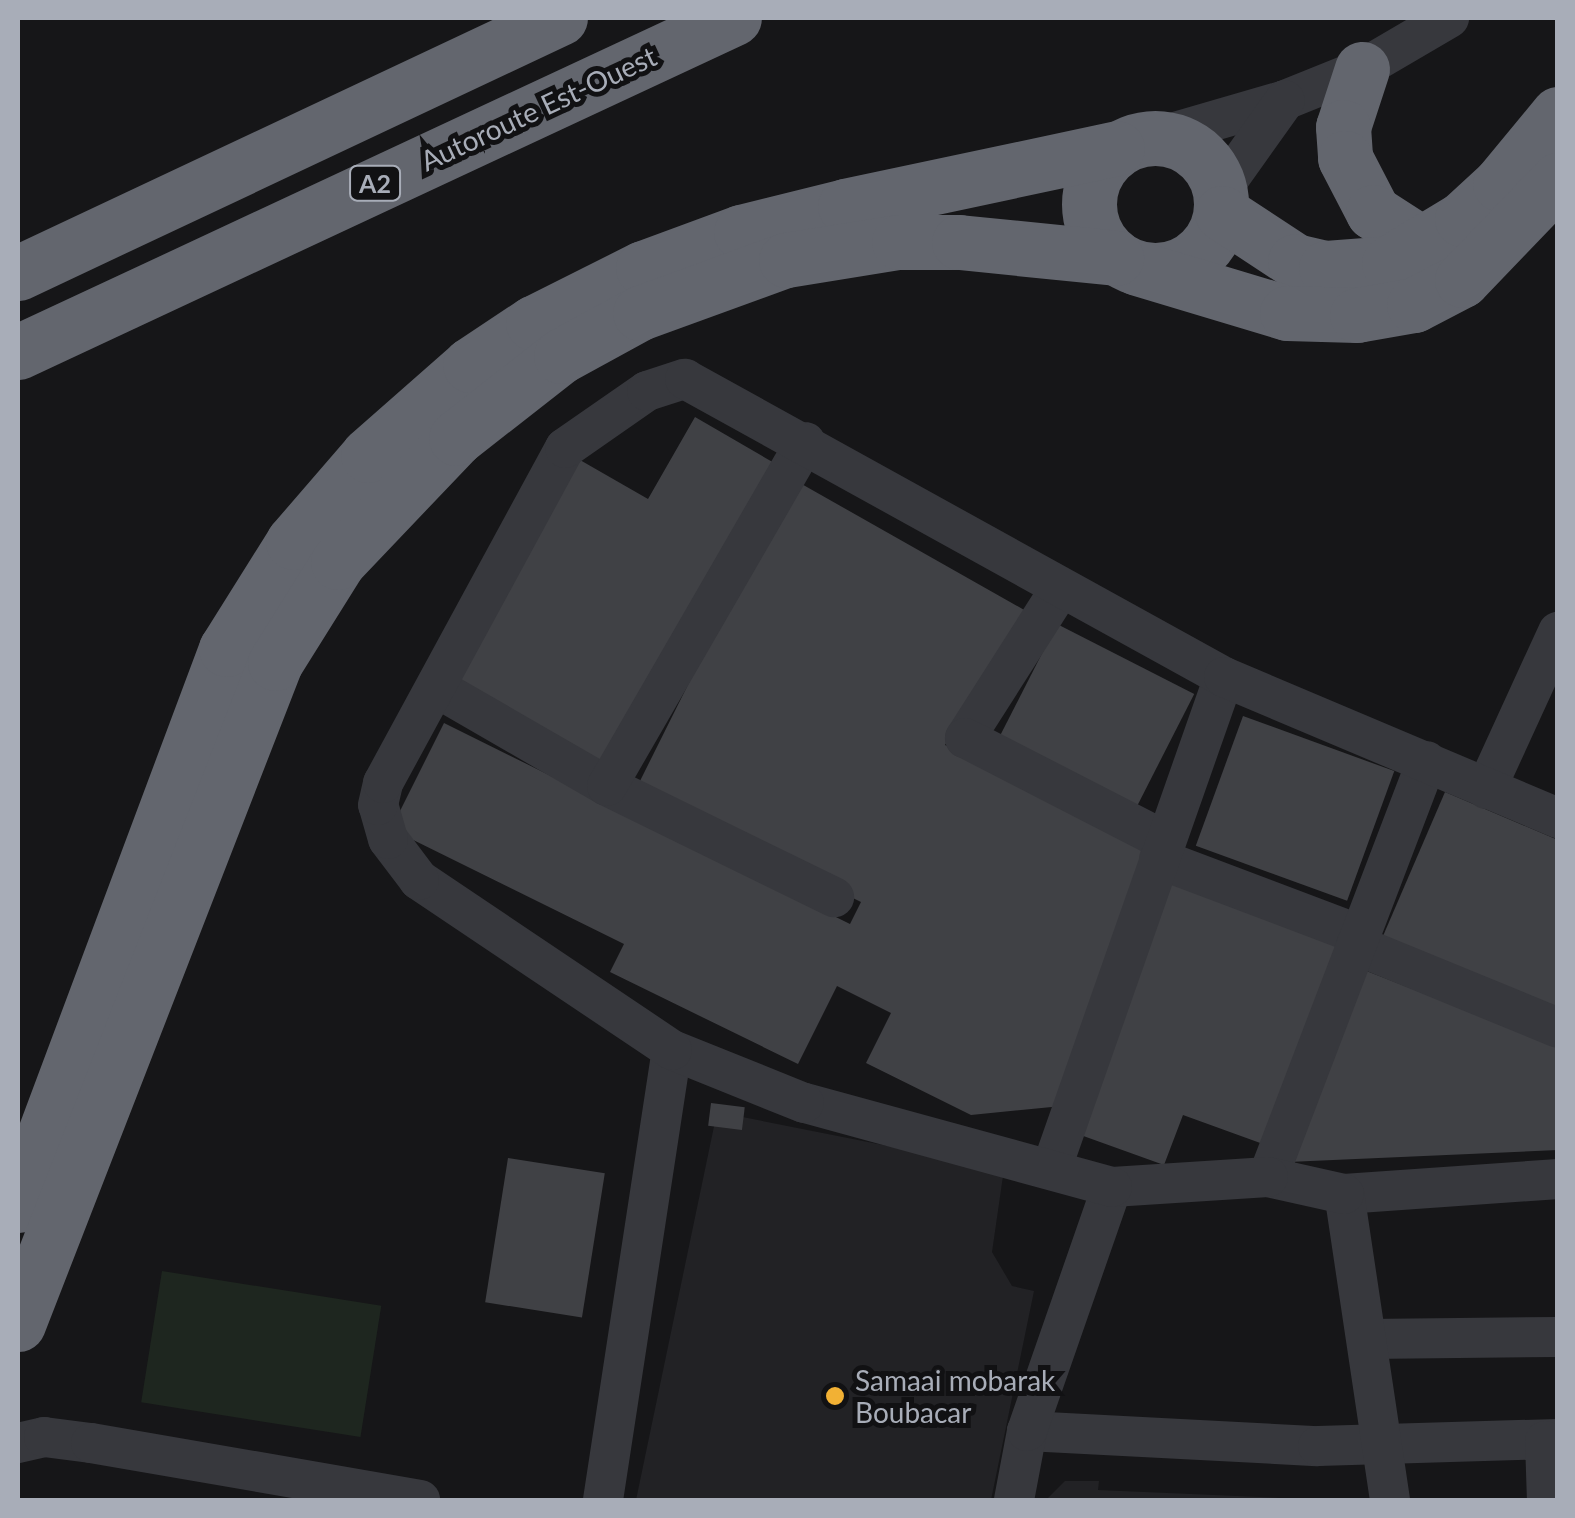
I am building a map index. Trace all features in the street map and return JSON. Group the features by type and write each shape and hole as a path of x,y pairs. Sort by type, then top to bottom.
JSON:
{"highway":[{"path":"18,272 560,18"},
{"name":"Autoroute Est-Ouest","path":"18,352 188,269 734,18"},
{"path":"1362,69 1343,127 1355,187 1396,232 1424,245"},
{"path":"18,1205 226,649 293,542 368,454 470,365 533,323 644,268 793,219 1138,142 1198,152 1221,202 1271,249 1326,268 1389,263 1424,245 1500,184 1558,114"},
{"path":"1138,142 1102,163 1088,202 1101,243 1126,262 1287,313 1357,316 1414,306 1462,280 1558,180"},
{"path":"18,1324 276,663 338,562 456,438 561,356 640,313 786,260 881,244 960,242 1126,262 1159,270 1201,253 1221,202"},
{"path":"18,390 188,269"}],"street":[{"path":"1138,142 1285,100 1362,69 1449,18"},
{"path":"1221,202 1285,100"},
{"path":"1558,818 1224,677 1060,589 806,442 685,380 620,407 565,448 383,783 378,805 388,839 419,880 462,915 672,1050 804,1103 1052,1167 1112,1187 1268,1177 1344,1194 1558,1179"},
{"path":"607,786 806,442"},
{"path":"1060,589 964,738 1162,850 1558,1028"},
{"path":"1486,789 1558,632"},
{"path":"1052,1167 1224,677"},
{"path":"437,688 607,786 834,898"},
{"path":"1268,1177 1428,761"},
{"path":"604,1500 672,1050"},
{"path":"1014,1500 1027,1431 1112,1187"},
{"path":"1344,1194 1390,1500"},
{"path":"1367,1339 1558,1337"},
{"path":"1027,1431 1318,1446 1551,1440 1547,1500"},
{"path":"18,1442 44,1437 91,1442 420,1500"}],"shaded area":[{"name":"Samaai mobarak Boubacar","path":"717,1112 1004,1169 992,1252 1012,1286 1034,1291 991,1500 636,1500"},
{"path":"162,1271 381,1306 360,1437 141,1402"},
{"path":"1065,1481 1099,1481 1098,1490 1329,1500 1046,1500"}],"building":[{"path":"695,417 776,464 598,768 450,682 580,460 648,499"},
{"path":"791,478 1026,611 945,745 1156,850 1062,1106 971,1115 866,1063 891,1013 837,986 798,1064 610,972 624,944 391,829 444,723 850,924 861,902 635,791"},
{"path":"1057,624 1194,694 1136,808 999,738"},
{"path":"1243,716 1394,771 1347,901 1196,846"},
{"path":"1445,792 1558,840 1558,1010 1383,936"},
{"path":"1172,876 1341,939 1263,1144 1183,1115 1164,1165 1075,1133"},
{"path":"1364,970 1558,1046 1558,1150 1288,1162"},
{"path":"711,1103 745,1107 742,1130 708,1126"},
{"path":"508,1158 605,1173 582,1318 485,1302"}],"place":[{"name":"Samaai mobarak Boubacar","path":"835,1396"}]}
